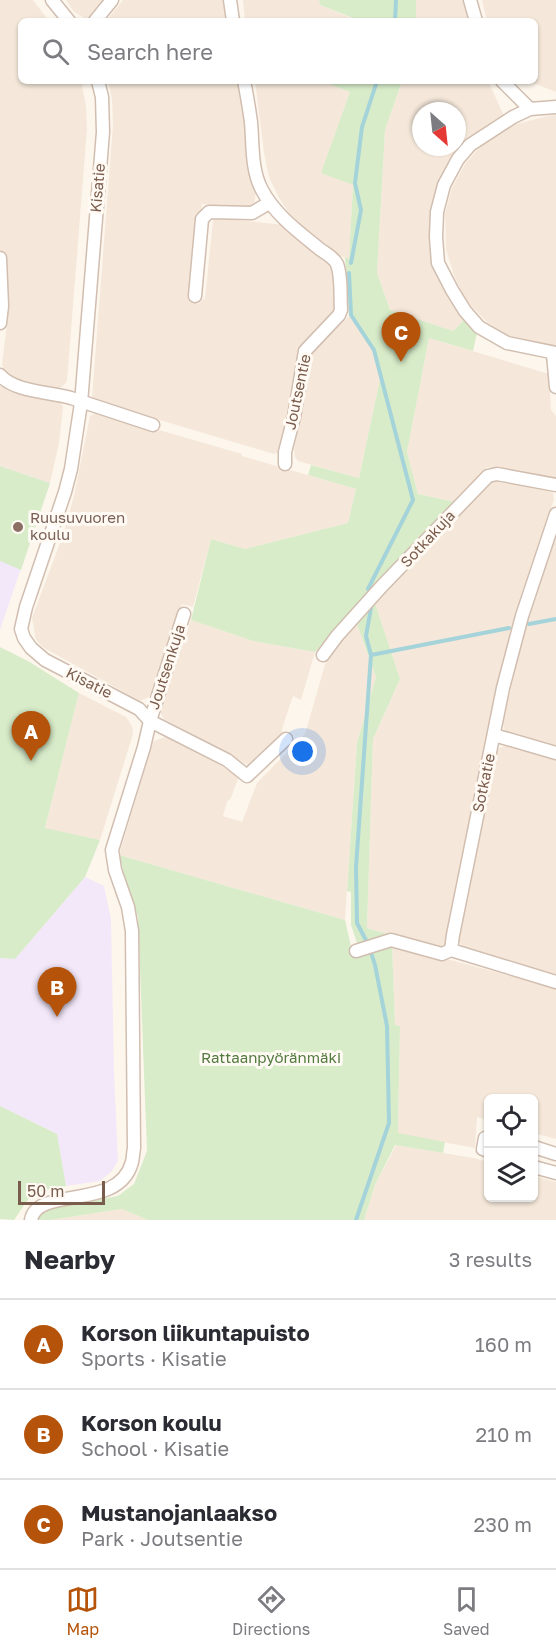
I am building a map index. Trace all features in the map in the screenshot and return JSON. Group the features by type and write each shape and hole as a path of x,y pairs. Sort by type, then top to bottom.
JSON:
{"street":[{"path":"52,0 67,18"},
{"path":"97,18 112,0"},
{"path":"230,0 233,18"},
{"path":"470,0 475,18"},
{"name":"Kisatie","path":"99,84 102,97 103,132 81,403 71,469 65,492 26,607 21,629 24,639 45,660 139,709 150,721"},
{"name":"Joutsentie","path":"245,84 251,120 254,167 260,187 269,203 280,215 333,259 339,274 341,310 339,315 304,351 294,417 285,452 285,464"},
{"path":"505,84 530,109"},
{"path":"556,107 530,109 513,117 470,145 458,159 444,185 437,212 436,237 438,263 465,311 479,327 507,343 555,354 556,387"},
{"path":"195,296 202,219 209,212 252,213 269,203"},
{"path":"0,258 2,306 0,323"},
{"path":"0,375 22,387 72,398 81,403 153,425"},
{"name":"Sotkakuja","path":"322,655 382,586 488,476 497,474 556,485"},
{"name":"Sotkatie","path":"451,950 503,688 522,616 556,514"},
{"name":"Joutsenkuja","path":"150,721 184,614"},
{"path":"31,1220 32,1214 38,1207 47,1203 106,1191 128,1172 132,1162 132,931 128,907 115,870 112,850 150,721 227,760 247,776 286,739"},
{"path":"494,735 556,753"},
{"path":"356,951 391,940 442,954 451,950 556,982"},
{"path":"537,1148 556,1154"},
{"path":"538,1168 556,1173"}],"shaded area":[{"path":"0,0 33,0 47,18 18,18 18,84 82,84 86,106 87,129 67,381 62,387 57,389 10,377 5,373 2,365 9,307 0,305"},
{"path":"66,0 107,0 92,18 85,18 74,12"},
{"path":"123,0 228,0 230,18 108,18"},
{"path":"243,0 319,0 320,5 352,18 245,18"},
{"path":"416,0 465,0 469,18 416,18"},
{"path":"482,0 556,0 556,92 536,84 538,84 538,18 486,18"},
{"path":"109,84 241,84 256,191 254,205 251,209 202,204 192,294 198,304 205,298 213,221 216,218 285,225 304,244 335,266 339,311 301,350 283,448 280,452 274,454 93,400 113,125"},
{"path":"255,84 329,84 350,92 322,172 353,185 349,259 338,255 308,232 289,213 269,177"},
{"path":"401,84 489,84 504,116 466,155 466,102 412,102 412,156 465,156 442,180 435,265 445,290 465,319 453,331 390,310 377,273 385,130"},
{"path":"556,115 556,344 550,348 513,339 488,323 466,301 455,278 446,250 445,214 452,188 465,164 484,142 512,125"},
{"path":"351,314 374,349 381,374 359,478 298,461 294,449 311,354"},
{"path":"429,338 549,374 551,410 556,416 556,479 487,467 455,502 418,494 407,452"},
{"path":"0,386 60,402 63,407 59,443 50,483 0,466"},
{"path":"98,412 158,432 159,430 356,489 348,523 245,549 211,539 193,607 182,604 151,696 140,701 44,648 36,640 32,618 64,532 74,496 90,416"},
{"name":"Ruusuvuoren koulu","path":"0,466 50,483 0,630"},
{"path":"492,481 549,491 553,493 554,499 512,634 447,945 437,950 367,928 373,739 400,679 375,603"},
{"path":"556,532 556,747 508,733 504,729 503,722 527,620"},
{"path":"191,620 253,641 315,652 301,700 293,696 282,729 283,736 250,766 164,719 161,714 161,708"},
{"path":"357,624 376,677 357,743 345,920 119,855 153,742 166,737 172,738 239,776 223,816 242,822 257,783 305,734 328,654"},
{"path":"79,693 126,717 132,726 133,734 100,840 45,829"},
{"path":"509,745 556,760 556,977 465,950 459,941 497,750"},
{"path":"85,877 104,886 111,919 118,1161 112,1171 100,1181 66,1186 57,1134 0,1106 0,958 15,959"},
{"path":"392,944 443,961 447,959 556,988 556,1139 538,1134 538,1094 484,1094 484,1119 477,1117 475,1148 398,1134 400,1026 395,1025"},
{"path":"396,1145 473,1158 484,1161 484,1202 538,1202 538,1177 556,1182 556,1220 364,1220 375,1185"},
{"path":"122,1209 148,1220 50,1220"}],"green space":[{"path":"319,0 416,0 416,18 353,18 320,5"},
{"path":"329,84 401,84 385,130 377,273 390,310 453,331 465,319 477,333 473,351 429,338 407,452 418,494 455,502 315,652 253,641 191,620 211,539 245,549 348,523 356,489 308,475 311,465 359,478 381,374 374,349 351,314 349,316 345,257 349,259 353,185 321,173 350,92"},
{"name":"Ruusuvuoren koulu","path":"0,466 50,483 21,570 0,561"},
{"path":"375,603 400,679 373,739 367,928 390,935 358,946 351,925 351,892 347,891 357,743 376,677 357,624"},
{"path":"0,647 28,661 79,693 45,828 100,840 85,877 15,959 0,958"},
{"name":"Rattaanpyöränmäki","path":"119,855 345,920 353,955 392,944 395,1025 400,1026 398,1133 445,1142 443,1153 395,1145 375,1185 364,1220 148,1220 122,1209 38,1220 41,1213 51,1208 118,1196 134,1184 147,1151 138,917"},
{"path":"0,1106 57,1134 66,1186 33,1192 14,1220 0,1219"}],"waterway":[{"path":"395,18 396,0"},
{"path":"351,263 361,210 355,183 362,127 376,84"},
{"path":"349,273 351,315 374,350 413,500 368,589"},
{"path":"356,1220 389,1123 387,1026 375,965 369,946 357,923 356,867 371,655 366,636 372,602"},
{"path":"529,624 556,619"},
{"path":"371,655 509,628"}],"place":[{"name":"Mustanojanlaakso","path":"401,362"},
{"name":"Ruusuvuoren koulu","path":"18,527"},
{"name":"Korson liikuntapuisto","path":"31,761"},
{"name":"Korson koulu","path":"57,1017"}]}
